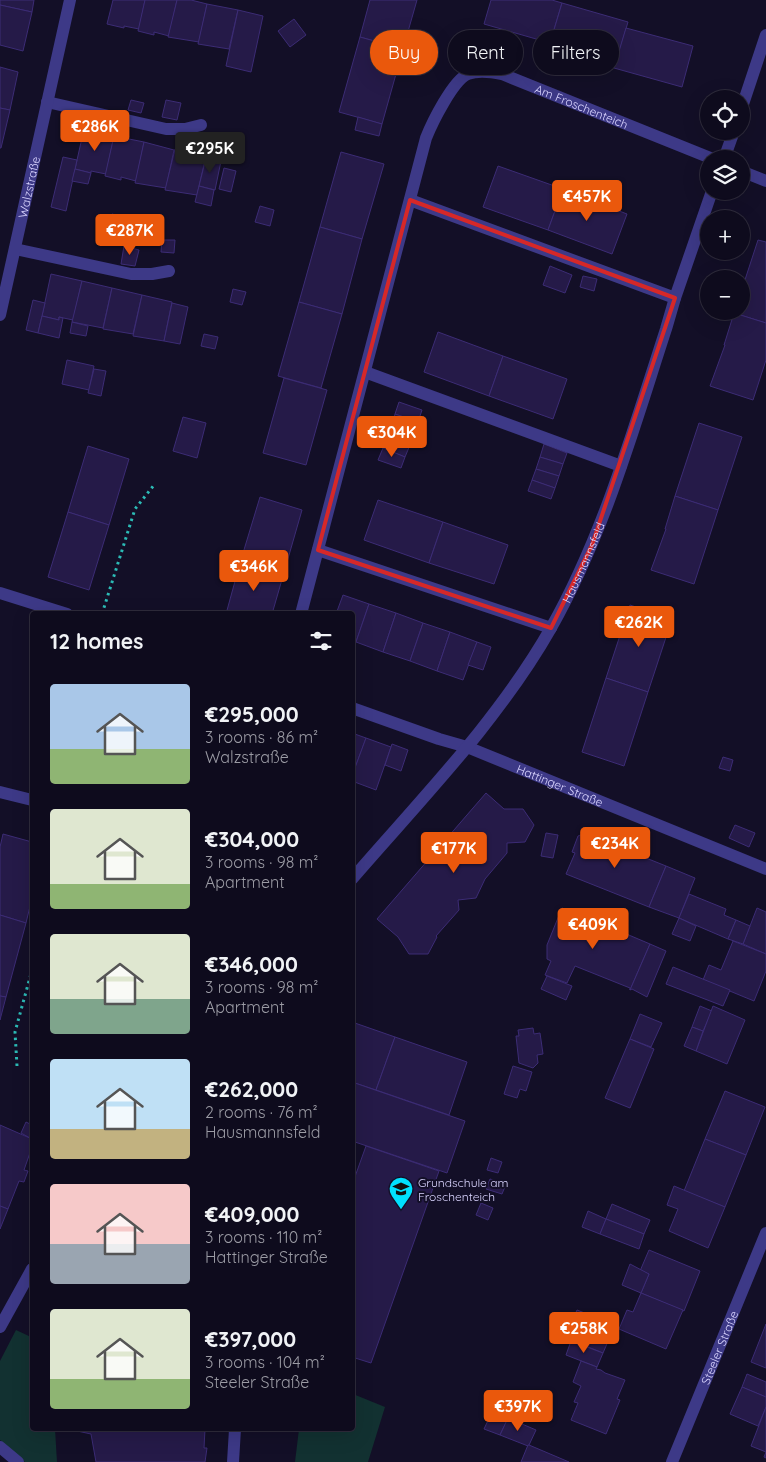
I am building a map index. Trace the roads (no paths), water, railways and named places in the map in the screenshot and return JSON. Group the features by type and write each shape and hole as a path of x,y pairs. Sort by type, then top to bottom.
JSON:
{"street":[{"name":"Walzstraße","path":"0,315 70,0"},
{"path":"748,90 766,36"},
{"name":"Am Froschenteich","path":"302,611 426,138 435,118 457,82 468,74 473,73 490,72 502,74 700,154"},
{"path":"47,102 166,129 184,129 201,125"},
{"path":"750,175 766,181"},
{"path":"410,200 675,298"},
{"name":"Hausmannsfeld","path":"355,876 482,731 526,668 570,593 600,526 709,200"},
{"path":"15,249 131,274 152,274 169,271"},
{"path":"365,372 621,466"},
{"path":"318,550 551,628"},
{"path":"0,593 57,611"},
{"name":"Hattinger Straße","path":"355,709 467,747 766,869"},
{"path":"0,792 30,800"},
{"name":"Steeler Straße","path":"672,1462 766,1233"},
{"path":"0,1327 30,1274"},
{"path":"233,1462 235,1431"},
{"path":"0,1447 18,1462"}],"place":[{"name":"Grundschule am Froschenteich","path":"401,1210"}]}
